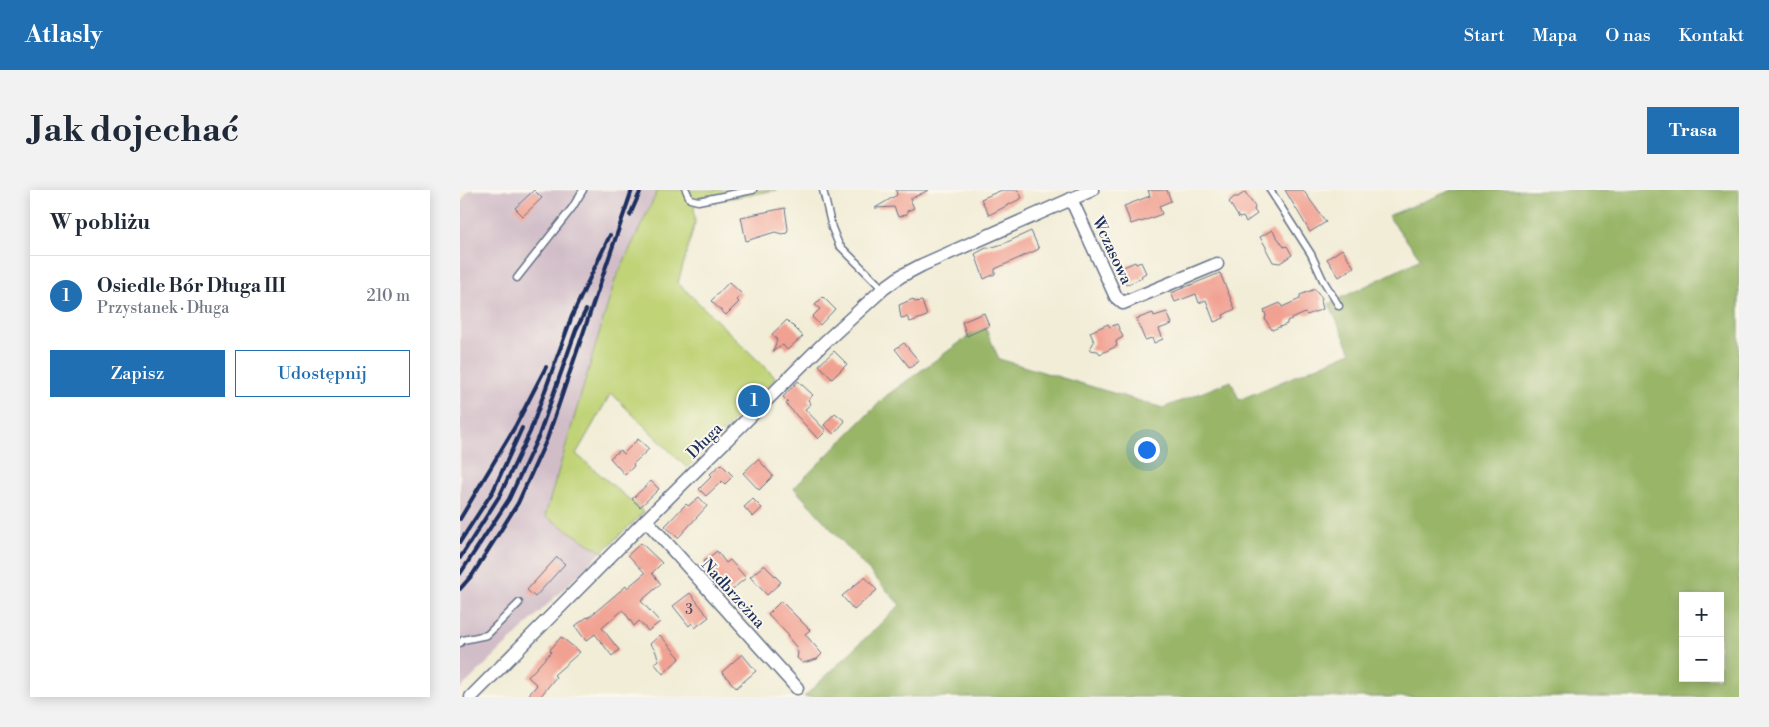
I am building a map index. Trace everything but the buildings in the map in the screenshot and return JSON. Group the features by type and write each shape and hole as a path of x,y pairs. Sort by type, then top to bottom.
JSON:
{"street":[{"name":"Długa","path":"471,697 824,343 883,289 901,276 922,265 1092,190"},
{"name":"Wczasowa","path":"1071,199 1116,297 1123,303 1217,264"},
{"name":"Nadbrzeżna","path":"646,520 797,688"}],"lane":[{"path":"517,278 572,208 583,190"},
{"path":"686,190 690,199 698,201 753,190"},
{"path":"824,190 832,228 839,245 883,289"},
{"path":"1270,190 1311,254 1323,280 1339,306"},
{"path":"460,642 487,635 519,603"}],"shaded area":[{"path":"469,190 658,190 615,280 545,516 602,552 460,689 460,203"}],"green space":[{"path":"658,190 776,190 694,205 695,223 678,283 776,378 687,468 611,393 576,454 644,512 602,552 545,516 615,280"},
{"path":"1452,190 1739,190 1739,697 804,697 900,605 794,488 886,396 984,325 999,359 1163,408 1231,381 1239,400 1351,352 1329,304 1421,259 1388,216"}],"railway":[{"path":"460,589 473,574 518,503 547,439 632,190"},
{"path":"630,215 641,190"},
{"path":"460,558 500,495 530,432 572,316 610,235"},
{"path":"460,574 509,499 539,435 576,330 586,310"},
{"path":"460,519 516,425 546,367"},
{"path":"460,542 493,491 522,428"}],"place":[{"name":"Osiedle Bór Długa III","path":"754,401"}]}
